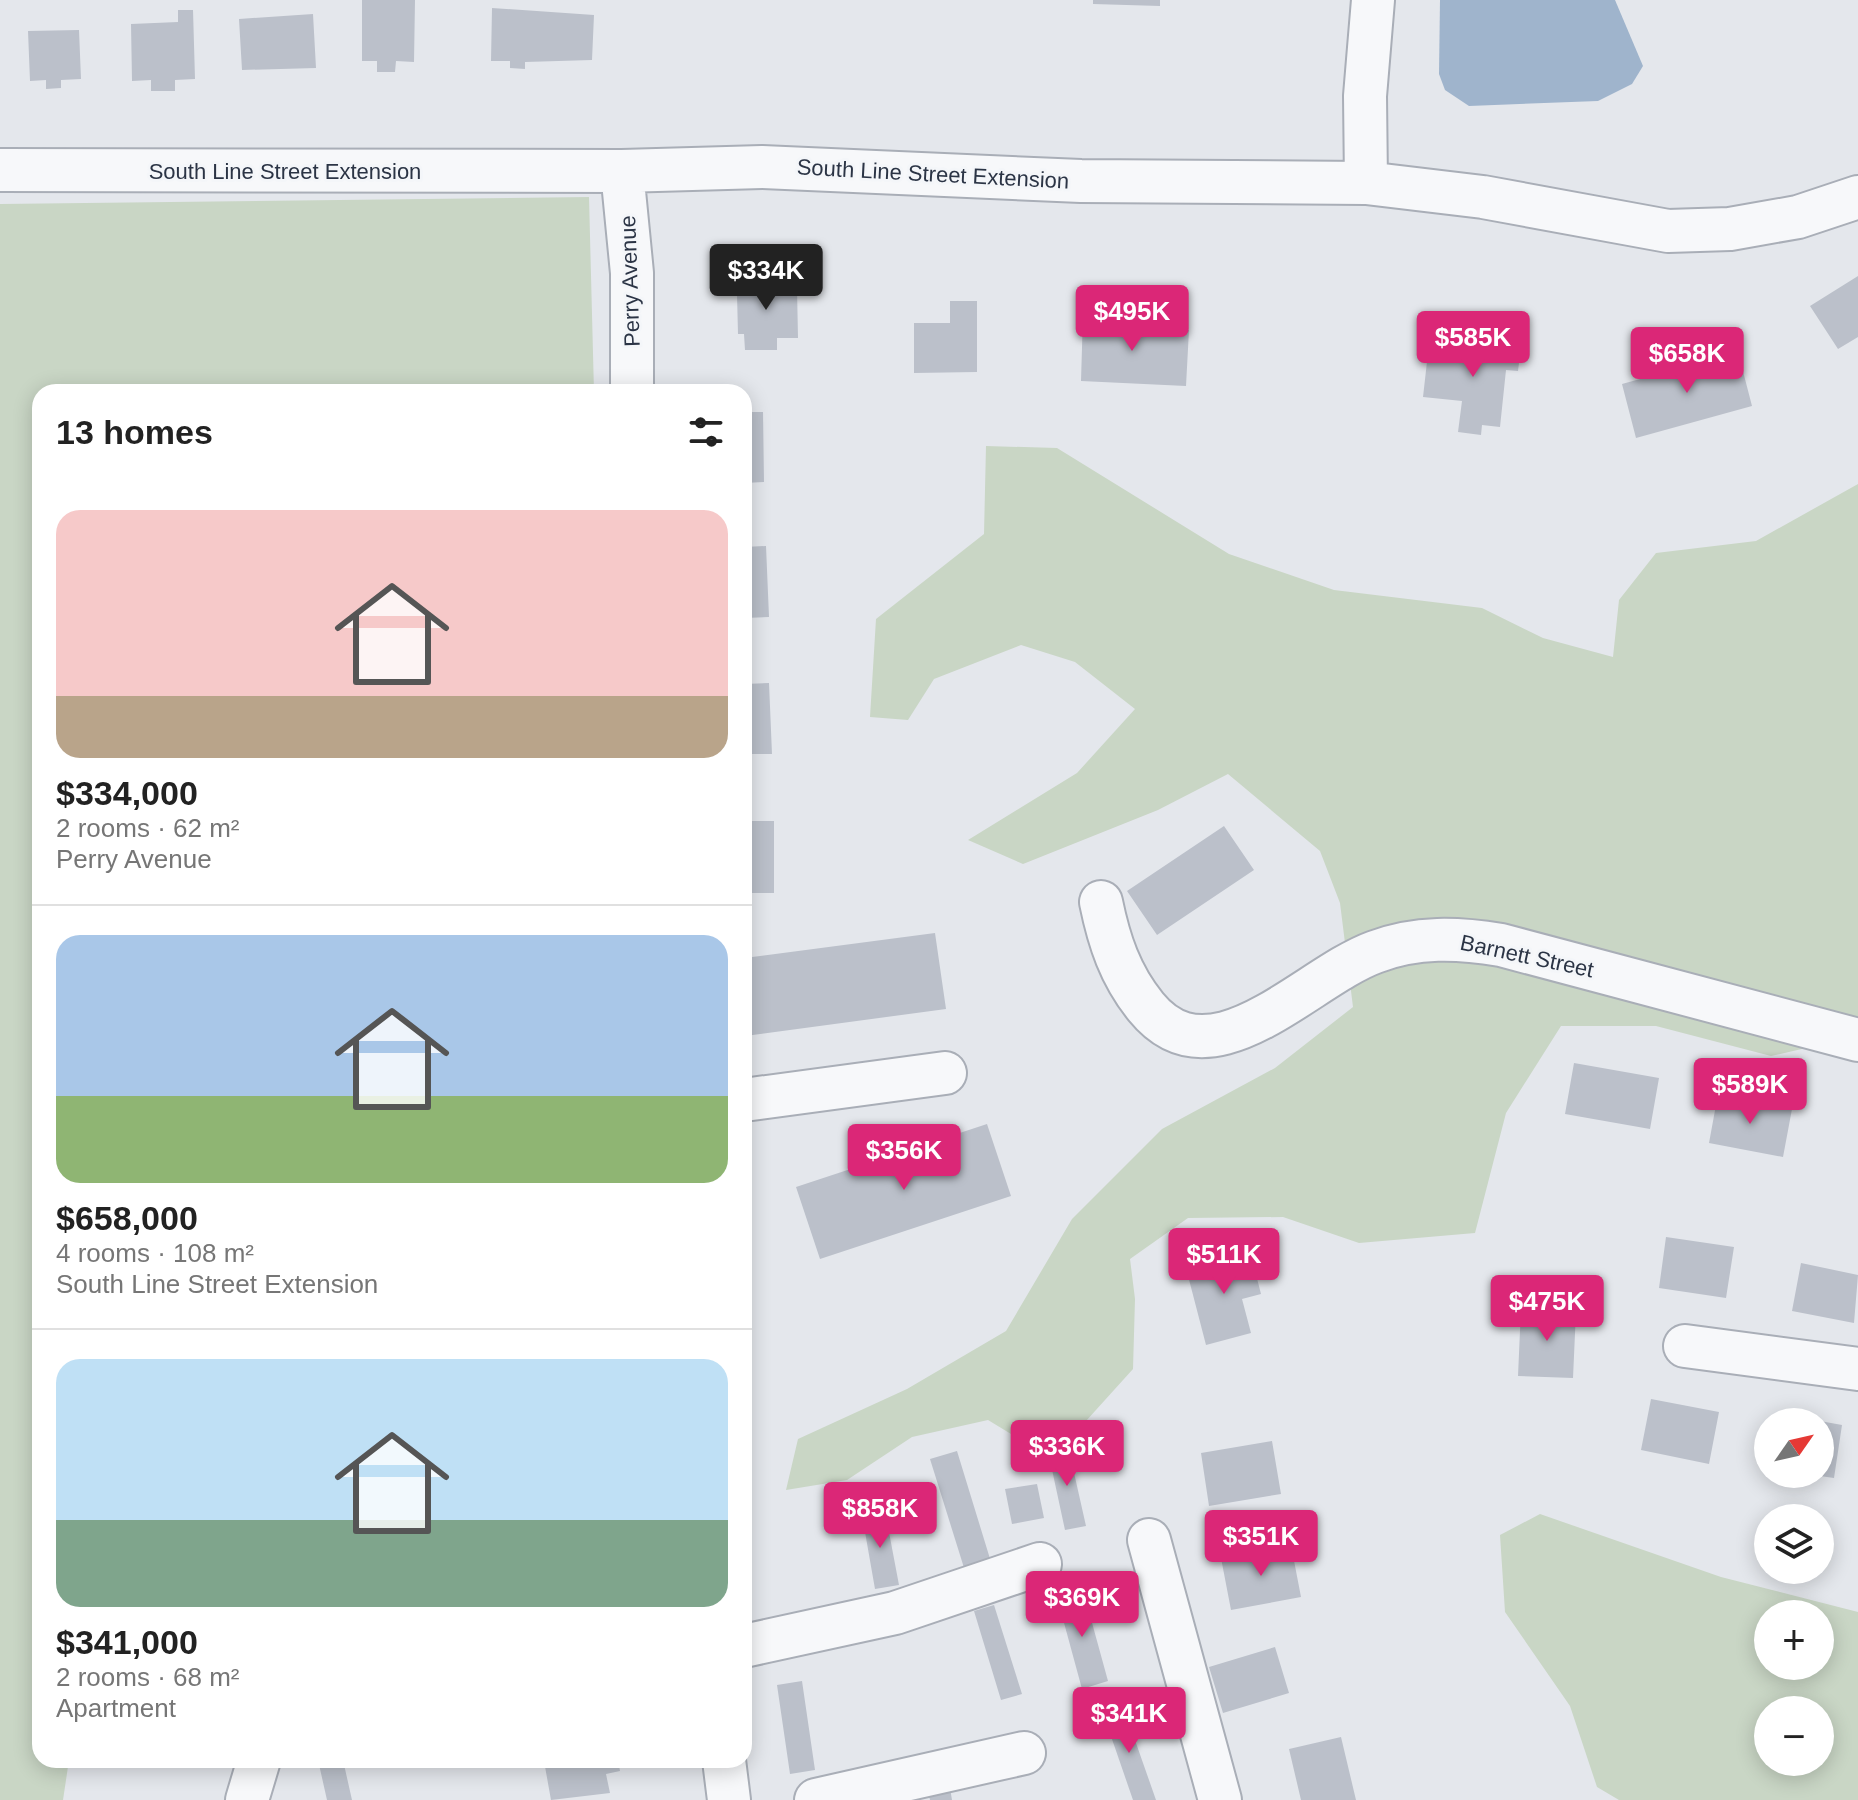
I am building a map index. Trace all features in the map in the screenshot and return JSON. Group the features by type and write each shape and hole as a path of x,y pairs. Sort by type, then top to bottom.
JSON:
{"street":[{"path":"1366,183 1365,96 1373,0"},
{"name":"South Line Street Extension","path":"0,170 622,171 762,167 1081,181 1366,183 1483,197 1668,231 1730,229 1798,217 1858,197"},
{"name":"Perry Avenue","path":"622,171 632,258 632,384"},
{"name":"Barnett Street","path":"1101,902 1109,941 1135,993 1153,1016 1172,1031 1195,1038 1220,1037 1243,1028 1337,971 1375,952 1417,941 1459,938 1501,945 1858,1040"},
{"path":"752,1099 945,1073"},
{"path":"1685,1346 1858,1369"},
{"path":"1149,1540 1220,1800"},
{"path":"752,1644 895,1613 1040,1564"},
{"path":"816,1800 1024,1753"},
{"path":"247,1800 257,1768"},
{"path":"725,1768 729,1800"}],"green space":[{"path":"589,197 594,384 32,384 32,1768 68,1768 63,1800 0,1800 0,204"},
{"path":"986,446 1057,448 1229,554 1334,590 1482,608 1543,638 1613,657 1619,600 1656,553 1756,541 1858,484 1858,1036 1771,1056 1656,1026 1561,1026 1506,1113 1475,1233 1359,1243 1283,1217 1188,1218 1130,1259 1135,1299 1133,1369 1086,1421 1024,1442 988,1420 912,1437 847,1480 786,1490 798,1439 907,1389 1006,1331 1072,1219 1162,1129 1275,1068 1353,1007 1340,903 1320,851 1228,774 1158,810 1023,864 968,840 1077,773 1135,709 1075,662 1021,645 934,679 908,720 870,717 876,619 984,534"},
{"path":"1540,1514 1721,1577 1811,1600 1754,1600 1754,1680 1834,1680 1834,1606 1858,1612 1858,1800 1619,1800 1597,1787 1570,1706 1505,1612 1500,1535"}],"water":[{"path":"1440,0 1615,0 1643,66 1632,84 1598,101 1469,106 1445,90 1439,74"}],"building":[{"path":"362,0 415,0 414,62 396,61 395,72 377,72 377,61 362,61"},
{"path":"1093,0 1160,0 1160,6 1093,4"},
{"path":"492,8 594,15 592,60 525,62 525,69 510,68 510,61 491,61"},
{"path":"178,10 193,10 195,79 175,80 175,91 151,91 151,80 132,81 131,24 178,22"},
{"path":"313,14 316,68 242,70 239,19"},
{"path":"79,30 81,79 61,80 61,88 46,89 46,80 30,81 28,31"},
{"path":"774,270 774,288 797,288 798,338 777,338 777,350 745,350 744,334 738,334 737,294 744,294 744,271"},
{"path":"1858,276 1858,337 1838,349 1810,306"},
{"path":"950,301 977,301 977,372 914,373 914,323 950,323"},
{"path":"1083,314 1120,315 1119,327 1189,330 1186,386 1081,381"},
{"path":"1483,334 1522,339 1518,371 1506,370 1500,427 1482,425 1481,435 1458,432 1462,401 1423,397 1429,344 1482,350"},
{"path":"1738,352 1752,406 1636,438 1622,384"},
{"path":"752,412 763,412 764,482 752,483"},
{"path":"766,546 769,617 752,618 752,547"},
{"path":"769,683 772,754 752,754 752,684"},
{"path":"752,821 774,821 774,893 752,893"},
{"path":"1224,826 1254,870 1157,935 1127,891"},
{"path":"935,933 946,1009 752,1035 752,957"},
{"path":"1574,1063 1659,1078 1650,1129 1565,1114"},
{"path":"1718,1094 1792,1109 1783,1157 1709,1143"},
{"path":"987,1124 1011,1196 820,1259 796,1187"},
{"path":"1666,1237 1734,1247 1726,1298 1659,1288"},
{"path":"1250,1251 1261,1294 1242,1299 1251,1333 1206,1345 1186,1268"},
{"path":"1801,1263 1858,1275 1854,1323 1792,1311"},
{"path":"1521,1308 1576,1311 1573,1378 1518,1376"},
{"path":"1651,1399 1719,1412 1709,1464 1641,1450"},
{"path":"1834,1424 1842,1425 1834,1478"},
{"path":"1272,1441 1281,1494 1209,1506 1201,1453"},
{"path":"1068,1446 1086,1526 1065,1530 1048,1451"},
{"path":"957,1451 991,1562 965,1571 930,1459"},
{"path":"1037,1484 1044,1518 1012,1524 1005,1489"},
{"path":"885,1511 899,1585 875,1589 862,1515"},
{"path":"1291,1545 1301,1597 1231,1610 1221,1558"},
{"path":"1083,1590 1108,1681 1082,1689 1057,1597"},
{"path":"994,1605 1022,1694 1001,1700 974,1611"},
{"path":"1275,1647 1289,1693 1223,1713 1209,1667"},
{"path":"802,1681 815,1770 790,1774 777,1685"},
{"path":"1123,1706 1156,1800 1133,1800 1103,1713"},
{"path":"1341,1737 1356,1800 1301,1800 1289,1749"},
{"path":"320,1768 345,1768 352,1800 327,1800"},
{"path":"545,1768 619,1768 620,1771 606,1774 610,1793 551,1800"},
{"path":"950,1788 952,1800 930,1800 928,1792"}]}
